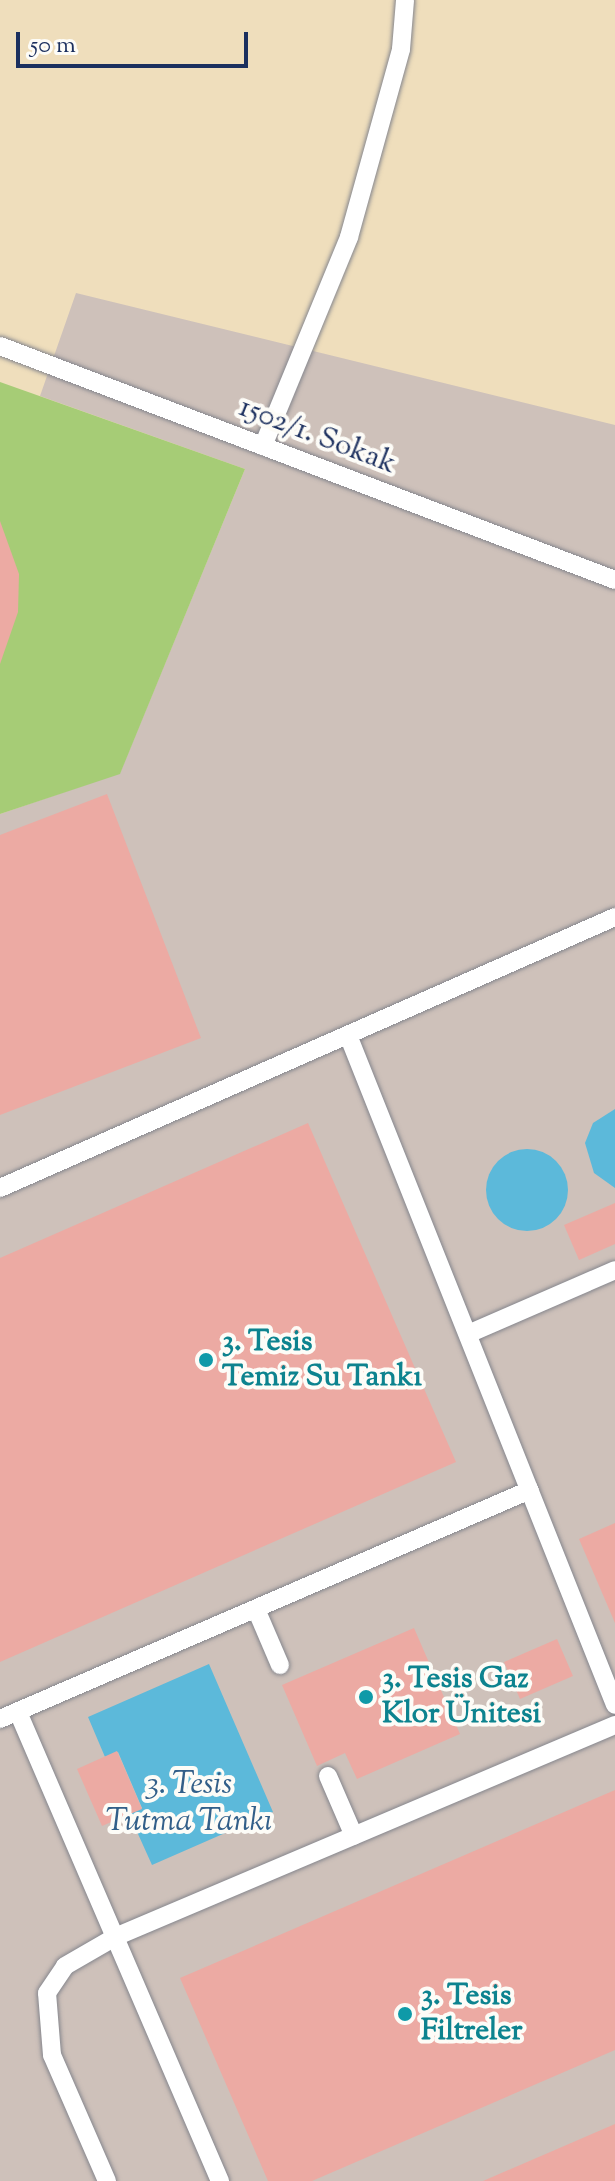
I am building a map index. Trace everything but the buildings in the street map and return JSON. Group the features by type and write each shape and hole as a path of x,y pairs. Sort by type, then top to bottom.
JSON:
{"lane":[{"path":"263,446 349,237 401,49 405,0"},
{"name":"1502/1. Sokak","path":"0,346 615,580"},
{"path":"0,1188 615,917"},
{"path":"348,1035 615,1705"},
{"path":"468,1334 615,1270"},
{"path":"220,2181 115,1937 9,1716 530,1490"},
{"path":"256,1609 280,1665"},
{"path":"107,2181 52,2055 47,1993 65,1966 115,1937 615,1725"},
{"path":"328,1776 354,1836"}],"shaded area":[{"path":"76,293 615,425 615,2181 0,2181 0,814 120,773 245,469 40,396"}],"green space":[{"path":"0,382 245,469 120,774 0,814"}],"water":[{"path":"615,1109 615,1188 594,1173 585,1143 593,1123"},
{"path":"527,1149 543,1152 556,1161 565,1174 568,1190 565,1206 556,1219 543,1228 527,1231 511,1228 498,1219 489,1206 486,1190 489,1174 498,1161 511,1152"},
{"name":"3. Tesis Tutma Tankı","path":"209,1664 273,1812 152,1865 129,1814 142,1808 118,1752 105,1757 88,1717"}],"place":[{"name":"3. Tesis Temiz Su Tankı","path":"206,1360"},
{"name":"3. Tesis Gaz Klor Ünitesi","path":"366,1697"},
{"name":"3. Tesis Filtreler","path":"405,2014"}]}
